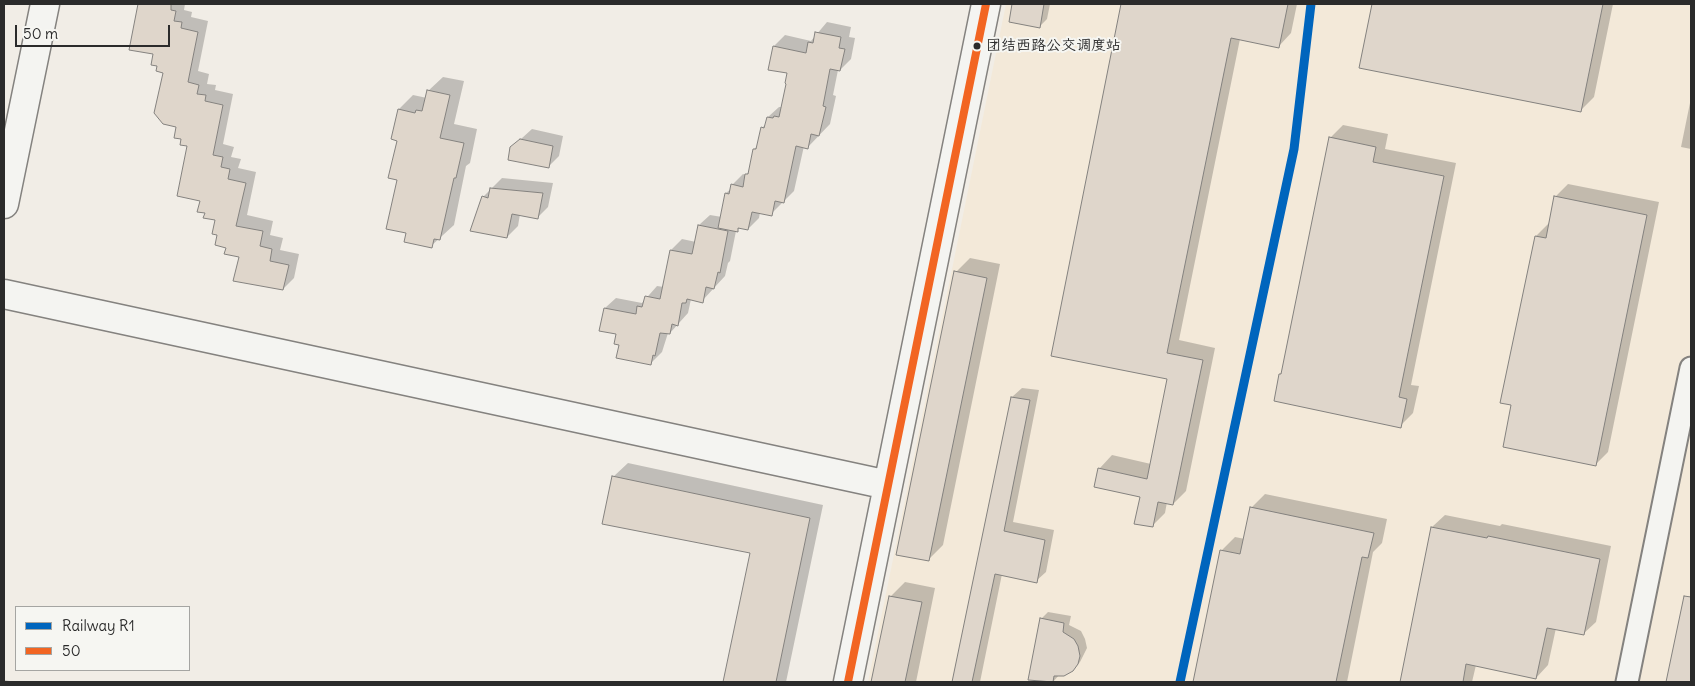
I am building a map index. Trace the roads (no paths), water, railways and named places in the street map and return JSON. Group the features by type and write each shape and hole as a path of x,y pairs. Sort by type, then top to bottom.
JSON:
{"street":[{"path":"4,204 45,4"},
{"path":"848,682 986,4"},
{"path":"4,294 888,485"},
{"path":"1627,682 1691,368"}],"rail line":[{"name":"R1","path":"1180,682 1294,149 1311,4"}],"place":[{"name":"团结西路公交调度站","path":"977,46"}]}
